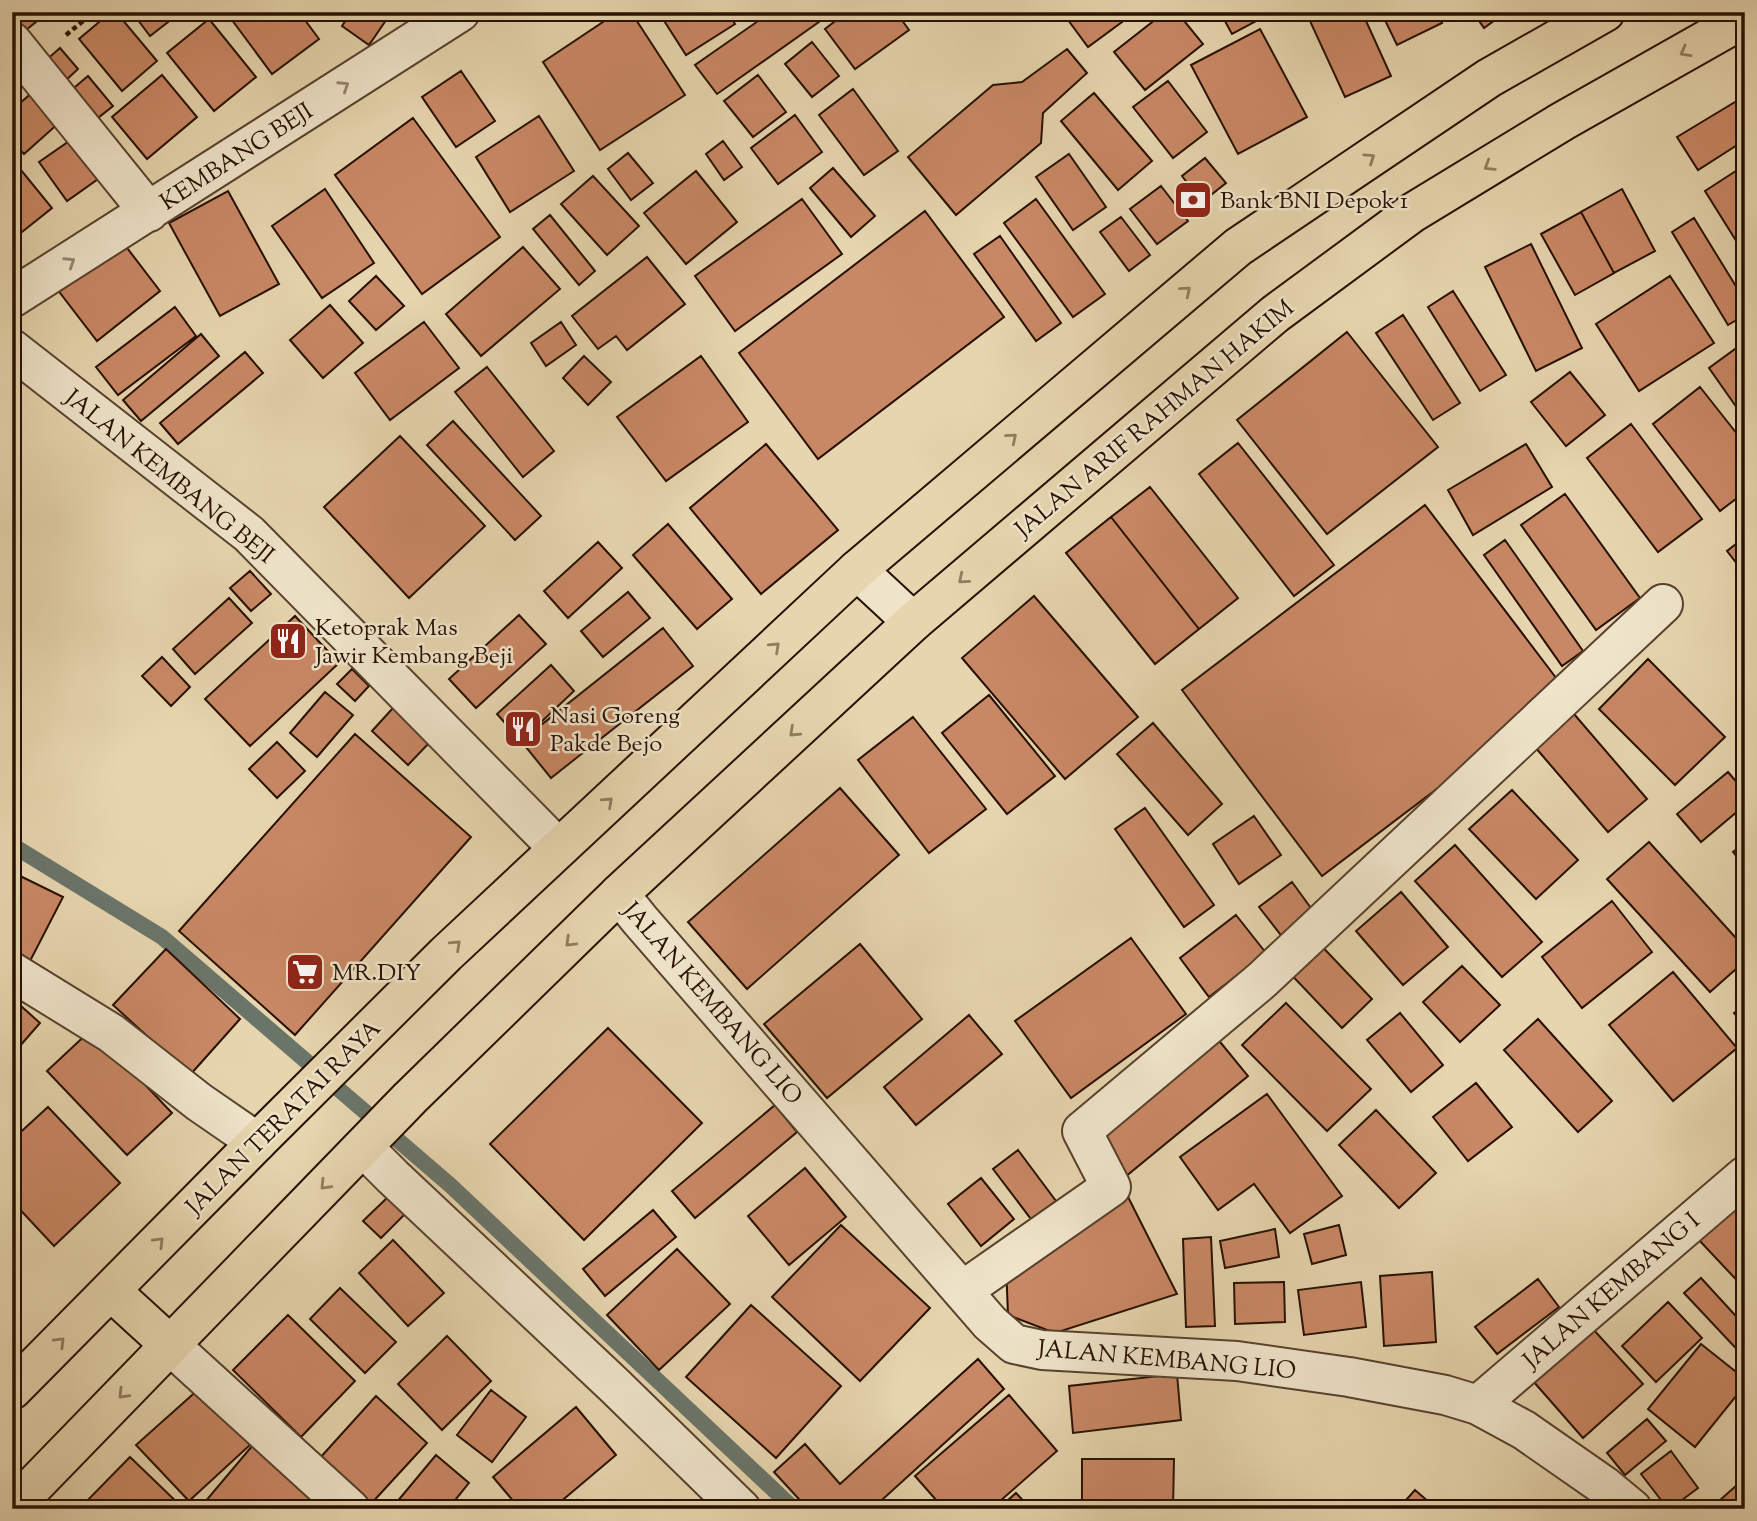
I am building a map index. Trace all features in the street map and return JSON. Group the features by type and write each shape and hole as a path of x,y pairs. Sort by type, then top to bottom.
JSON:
{"highway":[{"path":"558,849 857,570 1238,247 1489,78 1605,12"},
{"name":"JALAN ARIF RAHMAN HAKIM","path":"619,894 913,622 1275,314 1412,213 1563,121 1743,23"},
{"name":"JALAN TERATAI RAYA","path":"12,1390 446,954 558,849"},
{"path":"12,1508 410,1098 619,894"},
{"path":"111,1290 170,1345"}],"street":[{"name":"KEMBANG BEJI","path":"12,298 460,12"},
{"path":"12,42 149,212"},
{"name":"JALAN KEMBANG BEJI","path":"12,349 248,534 558,849"},
{"path":"857,570 913,622"},
{"path":"962,1291 1111,1187 1082,1131 1262,980 1663,604"},
{"name":"JALAN KEMBANG LIO","path":"619,894 990,1323 1014,1344 1055,1351 1237,1361 1349,1377 1433,1393 1478,1405 1524,1430 1603,1485 1632,1509"},
{"path":"12,972 111,1033 199,1102 257,1142"},
{"path":"368,1142 393,1177 741,1509"},
{"name":"JALAN KEMBANG I","path":"1478,1405 1745,1176"},
{"path":"170,1345 350,1509"}],"building":[{"path":"12,12 48,12 20,35 12,25"},
{"path":"111,12 116,12 157,61 122,91 79,39"},
{"path":"132,12 181,12 150,36"},
{"path":"226,12 299,12 319,39 272,74"},
{"path":"351,12 391,13 369,45 342,26"},
{"path":"618,12 631,12 685,95 600,150 543,62"},
{"path":"667,12 727,12 735,24 686,55 661,16"},
{"path":"771,12 833,12 717,94 695,65"},
{"path":"847,12 896,12 909,30 855,69 825,29"},
{"path":"1078,12 1115,12 1122,22 1088,47 1068,20"},
{"path":"1165,12 1177,12 1203,44 1145,90 1114,52"},
{"path":"1220,12 1273,12 1232,34"},
{"path":"1329,12 1362,12 1391,76 1345,97 1310,21"},
{"path":"1381,12 1437,12 1442,23 1397,45"},
{"path":"1473,12 1506,12 1484,28"},
{"path":"209,19 256,77 214,111 167,53"},
{"path":"1260,29 1307,117 1238,154 1191,65"},
{"path":"812,42 839,76 812,97 785,64"},
{"path":"60,48 78,69 63,83 44,62"},
{"path":"1067,49 1087,73 1043,113 1041,143 956,215 908,157 993,85 1022,82"},
{"path":"12,64 26,81 12,92"},
{"path":"461,71 495,121 456,147 422,97"},
{"path":"162,75 197,117 147,159 112,117"},
{"path":"758,75 786,112 753,137 724,101"},
{"path":"88,76 113,106 94,121 69,92"},
{"path":"1168,81 1207,132 1173,158 1133,107"},
{"path":"853,89 898,151 864,175 819,115"},
{"path":"34,91 61,121 24,154 12,141 12,110"},
{"path":"1094,93 1152,161 1118,190 1061,121"},
{"path":"1745,96 1745,140 1698,170 1677,137"},
{"path":"795,115 822,152 778,184 751,148"},
{"path":"539,116 574,171 510,212 476,157"},
{"path":"413,118 500,237 422,294 335,175"},
{"path":"81,133 108,172 67,201 39,162"},
{"path":"723,141 742,167 724,180 706,154"},
{"path":"628,153 653,183 631,200 608,169"},
{"path":"1069,154 1106,207 1073,230 1036,177"},
{"path":"1205,158 1226,183 1202,202 1182,176"},
{"path":"12,159 52,208 12,240"},
{"path":"1745,165 1745,255 1705,191"},
{"path":"833,168 875,216 851,237 810,188"},
{"path":"696,171 737,222 686,264 644,213"},
{"path":"593,176 639,226 607,255 561,204"},
{"path":"1161,186 1188,221 1157,244 1130,209"},
{"path":"325,189 374,263 322,298 272,226"},
{"path":"1622,189 1655,251 1614,273 1581,212"},
{"path":"228,191 279,284 220,316 169,223"},
{"path":"802,199 842,254 735,331 695,276"},
{"path":"1036,199 1105,294 1073,317 1004,223"},
{"path":"925,211 1004,317 818,459 739,353"},
{"path":"1581,212 1614,273 1575,295 1541,234"},
{"path":"550,215 595,271 579,285 533,229"},
{"path":"1121,217 1150,255 1129,271 1100,232"},
{"path":"1694,218 1745,301 1745,315 1728,325 1672,232"},
{"path":"1000,236 1061,323 1036,341 974,254"},
{"path":"121,240 160,291 97,341 57,289"},
{"path":"1531,244 1582,348 1536,371 1485,267"},
{"path":"523,247 560,289 481,356 446,314"},
{"path":"647,257 685,304 627,350 616,336 598,349 572,316"},
{"path":"376,276 404,306 376,330 349,301"},
{"path":"1670,276 1714,343 1639,391 1596,324"},
{"path":"1453,291 1506,375 1480,391 1428,307"},
{"path":"330,305 363,343 323,378 290,340"},
{"path":"175,307 196,336 118,395 96,367"},
{"path":"1403,315 1460,403 1433,420 1376,333"},
{"path":"424,322 459,368 390,420 355,373"},
{"path":"561,322 576,345 546,366 531,343"},
{"path":"1347,332 1438,447 1327,534 1237,420"},
{"path":"201,334 219,356 141,421 123,400"},
{"path":"1742,344 1745,348 1745,403 1737,408 1709,368"},
{"path":"245,352 263,373 178,444 160,423"},
{"path":"584,356 611,382 588,405 563,378"},
{"path":"701,356 748,422 666,481 617,417"},
{"path":"487,367 554,451 523,477 455,392"},
{"path":"1570,372 1605,415 1566,446 1531,402"},
{"path":"1700,387 1745,444 1745,492 1720,511 1653,424"},
{"path":"453,421 541,516 515,540 427,445"},
{"path":"1631,424 1702,519 1658,552 1587,458"},
{"path":"400,436 485,526 409,598 324,507"},
{"path":"1238,443 1334,565 1294,596 1199,474"},
{"path":"766,444 838,530 761,594 690,508"},
{"path":"1526,444 1552,487 1473,535 1448,490"},
{"path":"1150,487 1238,598 1199,629 1111,517"},
{"path":"1565,494 1640,598 1596,630 1521,525"},
{"path":"1425,505 1566,691 1322,876 1182,690"},
{"path":"1111,517 1199,629 1155,664 1066,553"},
{"path":"668,524 732,599 697,629 633,555"},
{"path":"1745,537 1745,574 1727,551"},
{"path":"1505,540 1583,651 1562,666 1484,555"},
{"path":"598,542 622,568 568,618 544,591"},
{"path":"250,571 271,594 251,611 230,588"},
{"path":"628,592 650,618 603,657 581,631"},
{"path":"1034,596 1138,717 1065,779 962,658"},
{"path":"229,598 252,623 195,674 173,649"},
{"path":"519,615 546,644 476,708 449,679"},
{"path":"295,616 339,663 250,746 205,699"},
{"path":"663,628 693,666 551,778 521,741"},
{"path":"162,657 190,687 171,706 142,676"},
{"path":"1648,659 1725,737 1675,785 1599,709"},
{"path":"551,665 574,691 521,741 497,714"},
{"path":"352,669 369,686 355,701 337,684"},
{"path":"325,692 353,715 317,757 290,733"},
{"path":"989,695 1055,776 1007,814 942,733"},
{"path":"393,708 430,742 408,765 372,731"},
{"path":"1574,714 1647,799 1608,832 1535,747"},
{"path":"913,717 986,809 929,853 858,760"},
{"path":"1153,723 1222,804 1188,835 1117,754"},
{"path":"355,734 471,837 295,1035 179,931"},
{"path":"277,742 305,771 277,798 249,769"},
{"path":"1728,772 1745,792 1745,805 1701,842 1677,814"},
{"path":"840,788 899,855 747,989 688,922"},
{"path":"1512,790 1578,860 1536,899 1469,829"},
{"path":"1145,808 1214,905 1184,927 1115,829"},
{"path":"1254,816 1281,855 1239,884 1213,844"},
{"path":"1649,842 1745,948 1745,961 1710,992 1607,879"},
{"path":"1745,843 1745,867 1733,852"},
{"path":"1455,845 1542,942 1502,977 1415,881"},
{"path":"12,872 63,897 28,965 12,958"},
{"path":"1292,882 1316,915 1284,939 1259,907"},
{"path":"1401,892 1448,947 1403,985 1356,931"},
{"path":"1612,901 1652,952 1582,1008 1542,957"},
{"path":"1236,915 1266,953 1209,997 1180,958"},
{"path":"1313,937 1372,999 1342,1028 1283,966"},
{"path":"1131,938 1186,1014 1071,1098 1015,1021"},
{"path":"860,944 922,1019 827,1098 764,1024"},
{"path":"166,949 240,1019 190,1075 113,1005"},
{"path":"1462,966 1500,1005 1460,1042 1423,1002"},
{"path":"1673,972 1737,1048 1673,1101 1609,1025"},
{"path":"12,998 40,1023 12,1055"},
{"path":"1286,1003 1371,1089 1327,1131 1242,1045"},
{"path":"1745,1004 1745,1025 1734,1013"},
{"path":"1400,1013 1443,1065 1411,1092 1367,1040"},
{"path":"969,1015 1002,1054 916,1125 884,1087"},
{"path":"1538,1019 1612,1101 1578,1132 1504,1050"},
{"path":"608,1028 702,1123 584,1240 490,1144"},
{"path":"92,1029 172,1113 127,1155 47,1071"},
{"path":"1212,1032 1248,1076 1125,1177 1089,1132"},
{"path":"1476,1083 1512,1127 1468,1161 1433,1117"},
{"path":"1267,1094 1342,1196 1290,1233 1254,1184 1218,1210 1180,1157"},
{"path":"775,1105 797,1132 695,1218 672,1191"},
{"path":"48,1107 120,1183 54,1246 12,1201 12,1140"},
{"path":"1376,1110 1436,1173 1399,1208 1339,1145"},
{"path":"1018,1150 1056,1201 1031,1219 993,1169"},
{"path":"805,1168 846,1217 789,1265 748,1216"},
{"path":"981,1178 1014,1219 981,1246 948,1204"},
{"path":"1122,1185 1177,1294 1055,1333 1008,1315 1006,1264"},
{"path":"388,1197 405,1214 381,1238 363,1221"},
{"path":"1736,1205 1745,1214 1745,1289 1698,1239"},
{"path":"653,1210 676,1237 605,1296 583,1269"},
{"path":"841,1225 930,1308 860,1381 772,1297"},
{"path":"1339,1225 1346,1255 1312,1264 1304,1234"},
{"path":"1275,1229 1279,1257 1225,1268 1220,1241"},
{"path":"1211,1237 1215,1326 1186,1327 1183,1239"},
{"path":"393,1240 444,1293 408,1326 359,1273"},
{"path":"677,1249 730,1304 659,1370 607,1315"},
{"path":"1432,1272 1436,1342 1384,1346 1380,1276"},
{"path":"1701,1278 1745,1326 1745,1358 1684,1293"},
{"path":"1538,1279 1559,1307 1497,1354 1475,1327"},
{"path":"1284,1282 1285,1322 1235,1324 1234,1283"},
{"path":"1361,1282 1366,1327 1304,1335 1298,1290"},
{"path":"340,1288 396,1342 365,1373 310,1319"},
{"path":"1668,1302 1702,1338 1656,1382 1622,1346"},
{"path":"751,1305 841,1386 776,1458 686,1377"},
{"path":"288,1315 355,1381 301,1437 233,1370"},
{"path":"1592,1328 1643,1384 1583,1438 1533,1381"},
{"path":"447,1336 491,1381 442,1430 398,1384"},
{"path":"1701,1344 1745,1379 1745,1385 1695,1447 1648,1409"},
{"path":"978,1359 1004,1389 872,1509 808,1509 774,1472 805,1444 840,1484"},
{"path":"1177,1374 1181,1420 1073,1433 1069,1386"},
{"path":"200,1388 251,1444 189,1501 136,1445"},
{"path":"491,1390 526,1417 492,1462 457,1435"},
{"path":"1009,1395 1057,1451 991,1509 944,1509 915,1476"},
{"path":"376,1396 427,1443 369,1506 319,1459"},
{"path":"576,1407 616,1455 552,1509 520,1509 493,1477"},
{"path":"1647,1419 1666,1441 1625,1475 1607,1453"},
{"path":"253,1445 322,1503 318,1509 199,1509"},
{"path":"1671,1451 1698,1488 1668,1509 1641,1474"},
{"path":"436,1455 469,1483 448,1509 391,1509"},
{"path":"130,1457 184,1509 79,1509"},
{"path":"1082,1459 1174,1459 1173,1509 1082,1509"},
{"path":"1737,1485 1745,1494 1745,1509 1710,1509"},
{"path":"1415,1490 1437,1509 1398,1509"},
{"path":"1016,1493 1031,1509 998,1509"},
{"path":"577,1500 587,1509 570,1509"}],"waterway":[{"path":"12,845 162,937 450,1185 794,1509"}],"place":[{"name":"Bank BNI Depok 1","path":"1193,200"},
{"name":"Ketoprak Mas Jawir Kembang Beji","path":"288,641"},
{"name":"Nasi Goreng Pakde Bejo","path":"523,729"},
{"name":"MR.DIY","path":"305,972"}]}
